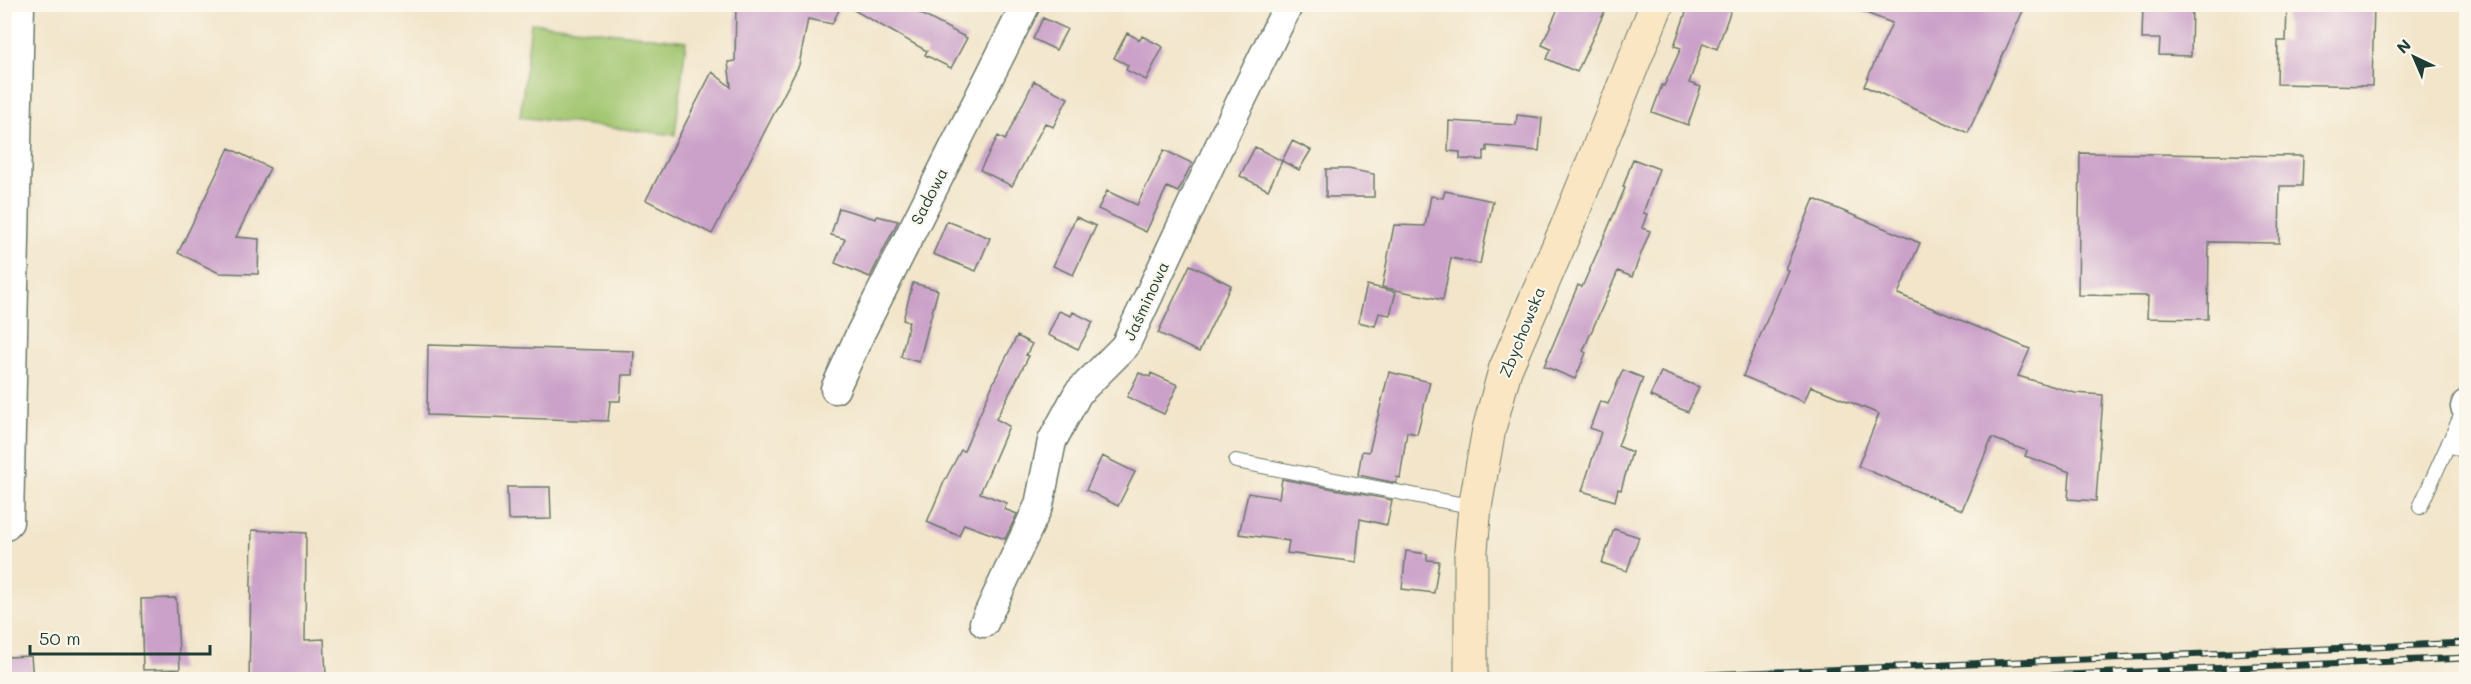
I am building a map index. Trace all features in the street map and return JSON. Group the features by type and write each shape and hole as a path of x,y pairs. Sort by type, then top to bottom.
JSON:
{"street":[{"name":"Sadowa","path":"835,389 866,321 1026,4"},
{"name":"Jaśminowa","path":"984,623 1039,505 1052,441 1078,393 1125,346 1289,4"},
{"name":"Zbychowska","path":"1472,680 1471,550 1475,507 1489,429 1505,370 1566,229 1657,4"},
{"path":"4,526 9,522 8,302 15,8"}],"lane":[{"path":"2420,507 2466,406"},
{"path":"2448,444 2466,452"},
{"path":"1236,461 1475,507"}],"green space":[{"path":"531,23 686,41 675,135 520,117"}],"building":[{"path":"736,4 842,4 832,24 808,19 799,65 712,234 646,200 712,72 731,87 728,62 735,61"},
{"path":"843,4 902,4 967,38 951,68 925,55 927,51"},
{"path":"1560,4 1608,4 1577,72 1547,59 1551,49 1542,45"},
{"path":"1689,4 1733,4 1717,49 1703,43 1689,83 1701,87 1688,125 1652,112 1662,85 1664,86 1681,48 1674,46"},
{"path":"1849,4 2026,4 1968,133 1864,86 1892,23 1848,6"},
{"path":"2143,4 2192,4 2191,56 2159,55 2160,39 2142,39"},
{"path":"2287,4 2374,4 2372,86 2277,84 2278,41 2286,41"},
{"path":"1043,18 1067,29 1056,50 1033,39"},
{"path":"1127,33 1140,40 1142,36 1163,47 1146,80 1126,70 1128,65 1114,58"},
{"path":"1034,81 1068,98 1053,127 1045,123 1012,186 980,170 998,136 1005,140"},
{"path":"1517,115 1542,118 1539,151 1487,146 1487,151 1484,151 1484,160 1460,159 1460,152 1448,151 1449,121 1516,125"},
{"path":"1292,141 1311,150 1299,170 1282,161"},
{"path":"1255,147 1282,161 1268,190 1240,176"},
{"path":"229,148 270,168 236,237 259,239 258,274 219,273 178,253"},
{"path":"1164,150 1192,163 1178,192 1167,187 1146,232 1098,209 1107,191 1137,205"},
{"path":"2080,153 2303,156 2302,186 2280,186 2279,243 2209,242 2208,319 2147,318 2148,296 2078,295"},
{"path":"1633,159 1659,169 1643,213 1647,214 1642,228 1650,231 1632,277 1618,271 1583,351 1586,353 1575,379 1544,366 1578,285 1582,287 1605,235 1625,188 1623,187"},
{"path":"1326,169 1348,169 1374,174 1374,197 1326,197"},
{"path":"1445,191 1493,201 1480,264 1451,258 1443,300 1382,287 1394,225 1425,226 1431,196 1443,198"},
{"path":"1814,199 1920,243 1898,294 2030,349 2018,376 2075,393 2103,395 2096,501 2068,499 2070,472 2025,456 2027,451 1992,438 1962,510 1858,466 1879,414 1811,386 1804,402 1743,376 1788,270 1785,269"},
{"path":"839,208 876,219 877,216 898,221 870,277 835,263 845,239 831,235"},
{"path":"1076,217 1096,226 1073,275 1053,266"},
{"path":"947,221 990,238 976,271 933,254"},
{"path":"1190,265 1231,285 1199,352 1158,333"},
{"path":"913,283 938,290 919,362 901,357 909,322 903,320"},
{"path":"1367,285 1396,292 1390,315 1379,313 1375,326 1358,322"},
{"path":"1059,311 1071,316 1073,312 1093,322 1078,349 1048,335"},
{"path":"1017,336 1032,344 1026,355 1029,356 996,419 1009,426 980,493 1007,503 1004,509 1017,514 1005,539 964,524 959,536 927,522 944,482 961,450 964,451 995,379"},
{"path":"428,345 634,351 633,375 622,375 620,401 610,401 608,421 427,415"},
{"path":"1623,370 1643,378 1618,446 1632,452 1621,490 1618,489 1615,501 1582,491 1601,432 1590,428 1600,401 1608,404"},
{"path":"1389,372 1430,382 1417,434 1407,432 1400,478 1397,477 1396,483 1358,475 1362,451 1369,452"},
{"path":"1661,372 1699,387 1688,412 1650,396"},
{"path":"1139,373 1150,377 1151,373 1178,385 1164,414 1127,397"},
{"path":"1102,456 1135,472 1118,506 1086,490"},
{"path":"1282,479 1392,500 1387,525 1360,519 1356,562 1287,553 1289,541 1239,534 1248,493 1279,498"},
{"path":"507,487 550,487 551,519 508,520"},
{"path":"1614,529 1639,537 1627,571 1602,563"},
{"path":"252,530 306,533 305,640 324,639 326,674 249,679"},
{"path":"1406,551 1427,554 1427,560 1439,561 1434,593 1402,589"},
{"path":"176,598 180,669 143,670 141,599"},
{"path":"31,656 33,680 6,680 6,657"}],"railway":[{"path":"1588,680 2466,643"},
{"path":"1946,680 2466,658"}]}
